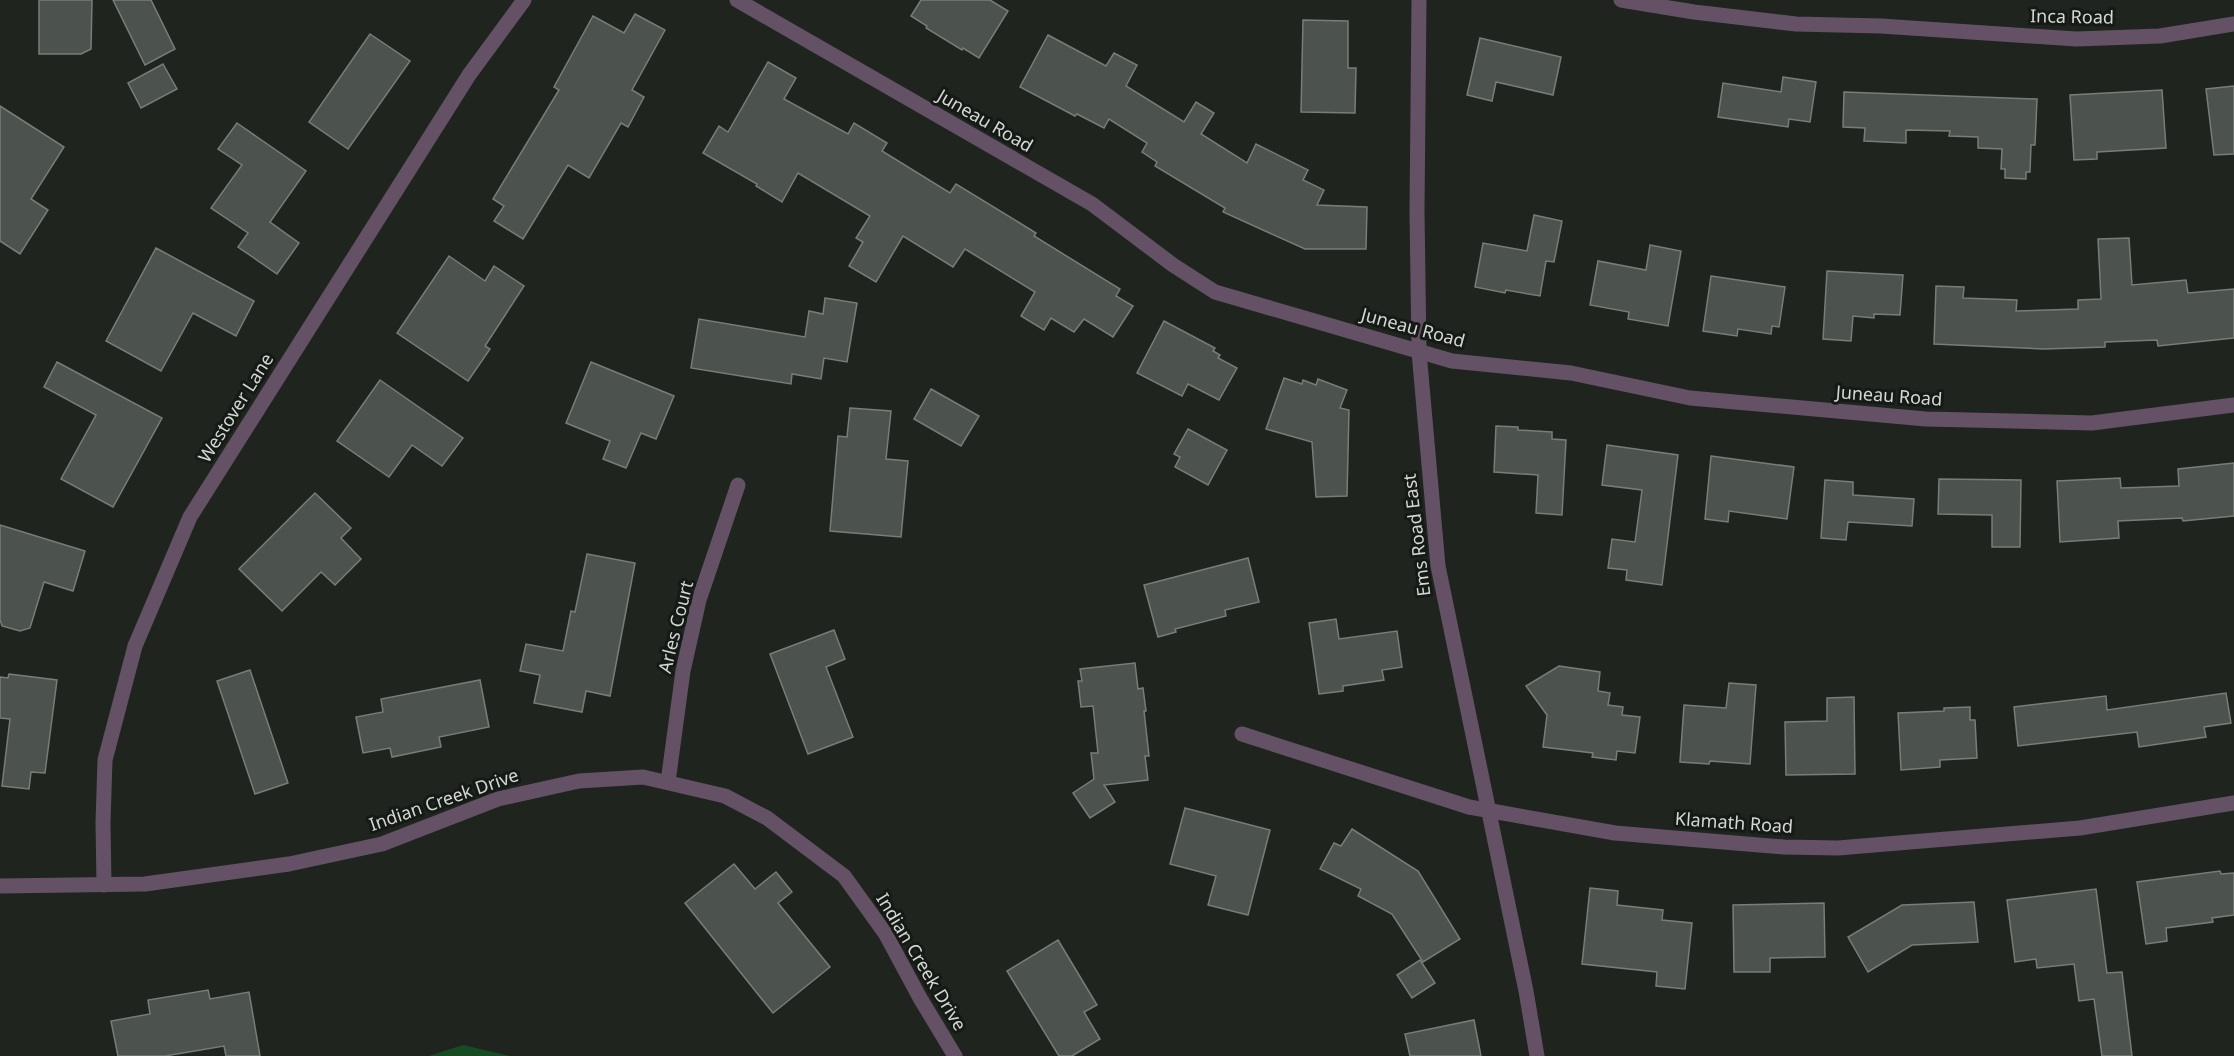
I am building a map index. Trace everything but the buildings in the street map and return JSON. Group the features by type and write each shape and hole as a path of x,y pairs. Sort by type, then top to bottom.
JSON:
{"street":[{"name":"Westover Lane","path":"104,885 105,760 135,646 190,517 469,75 524,0"},
{"name":"Juneau Road","path":"737,0 1092,204 1173,265 1215,292 1452,361 1571,373 1690,398 1926,419 2092,423 2234,405"},
{"name":"Ems Road East","path":"1419,0 1417,211 1419,352 1438,566 1526,992 1537,1056"},
{"name":"Inca Road","path":"1622,0 1694,12 1796,24 1881,26 2076,39 2160,36 2234,24"},
{"name":"Arles Court","path":"668,782 682,671 699,600 738,484"},
{"name":"Klamath Road","path":"1242,734 1469,807 1488,811 1615,832 1784,847 1838,848 2080,828 2234,803"},
{"name":"Indian Creek Drive","path":"0,886 145,884 290,864 381,844 498,799 579,781 643,777 725,796 767,818 844,876 885,933 920,998 956,1056"}],"green space":[{"path":"463,1045 510,1056 429,1056"}]}
